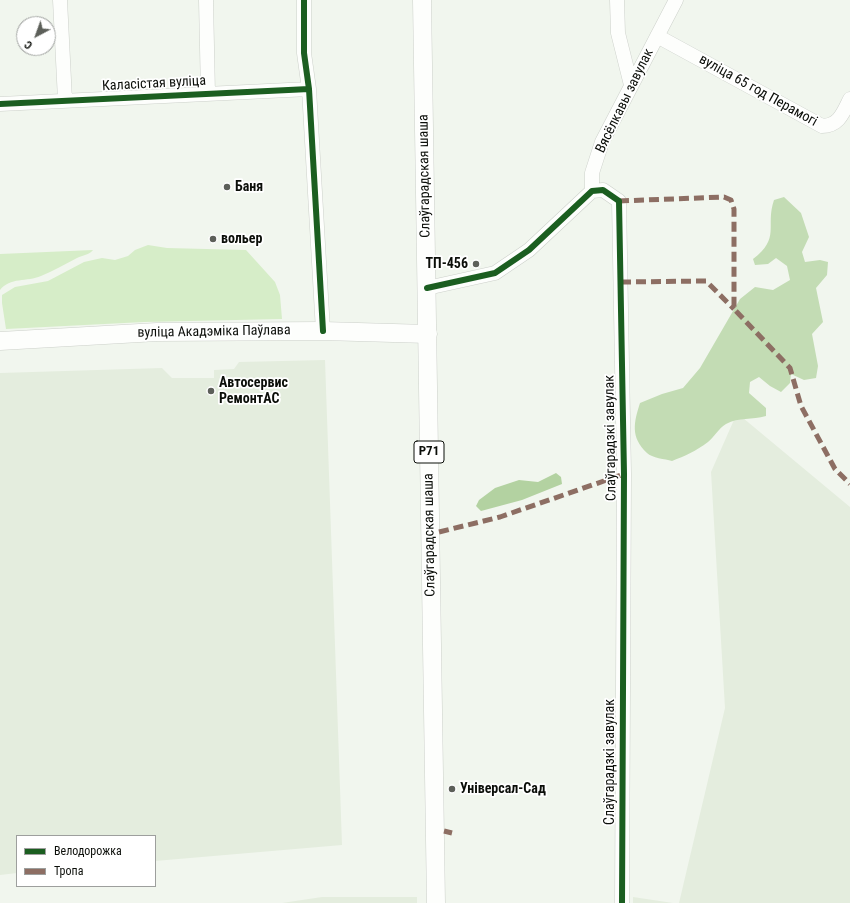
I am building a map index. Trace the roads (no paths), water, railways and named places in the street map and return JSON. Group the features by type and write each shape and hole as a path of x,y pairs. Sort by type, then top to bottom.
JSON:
{"main road":[{"name":"Слаўгарадская шаша","path":"422,0 436,903"},
{"name":"вуліца Акадэміка Паўлава","path":"0,341 157,332 323,331 428,334"}],"street":[{"path":"60,0 65,100"},
{"path":"206,0 208,94"},
{"path":"304,0 304,53 309,89 323,331"},
{"path":"617,0 618,33 631,85"},
{"name":"Вясёлкавы завулак","path":"592,191 592,173 602,142 676,0"},
{"name":"вуліца 65 год Перамогі","path":"657,36 822,126 830,126 835,124 850,99"},
{"name":"Каласістая вуліца","path":"0,104 309,89"},
{"name":"Слаўгарадзкі завулак","path":"592,191 603,190 619,201 624,474 622,903"},
{"path":"427,288 494,273 529,250 592,191"}],"place":[{"name":"Баня","path":"227,187"},
{"name":"вольер","path":"213,239"},
{"name":"ТП-456","path":"476,264"},
{"name":"Автосервис РемонтАС","path":"211,391"},
{"name":"Універсал-Сад","path":"452,789"}]}
